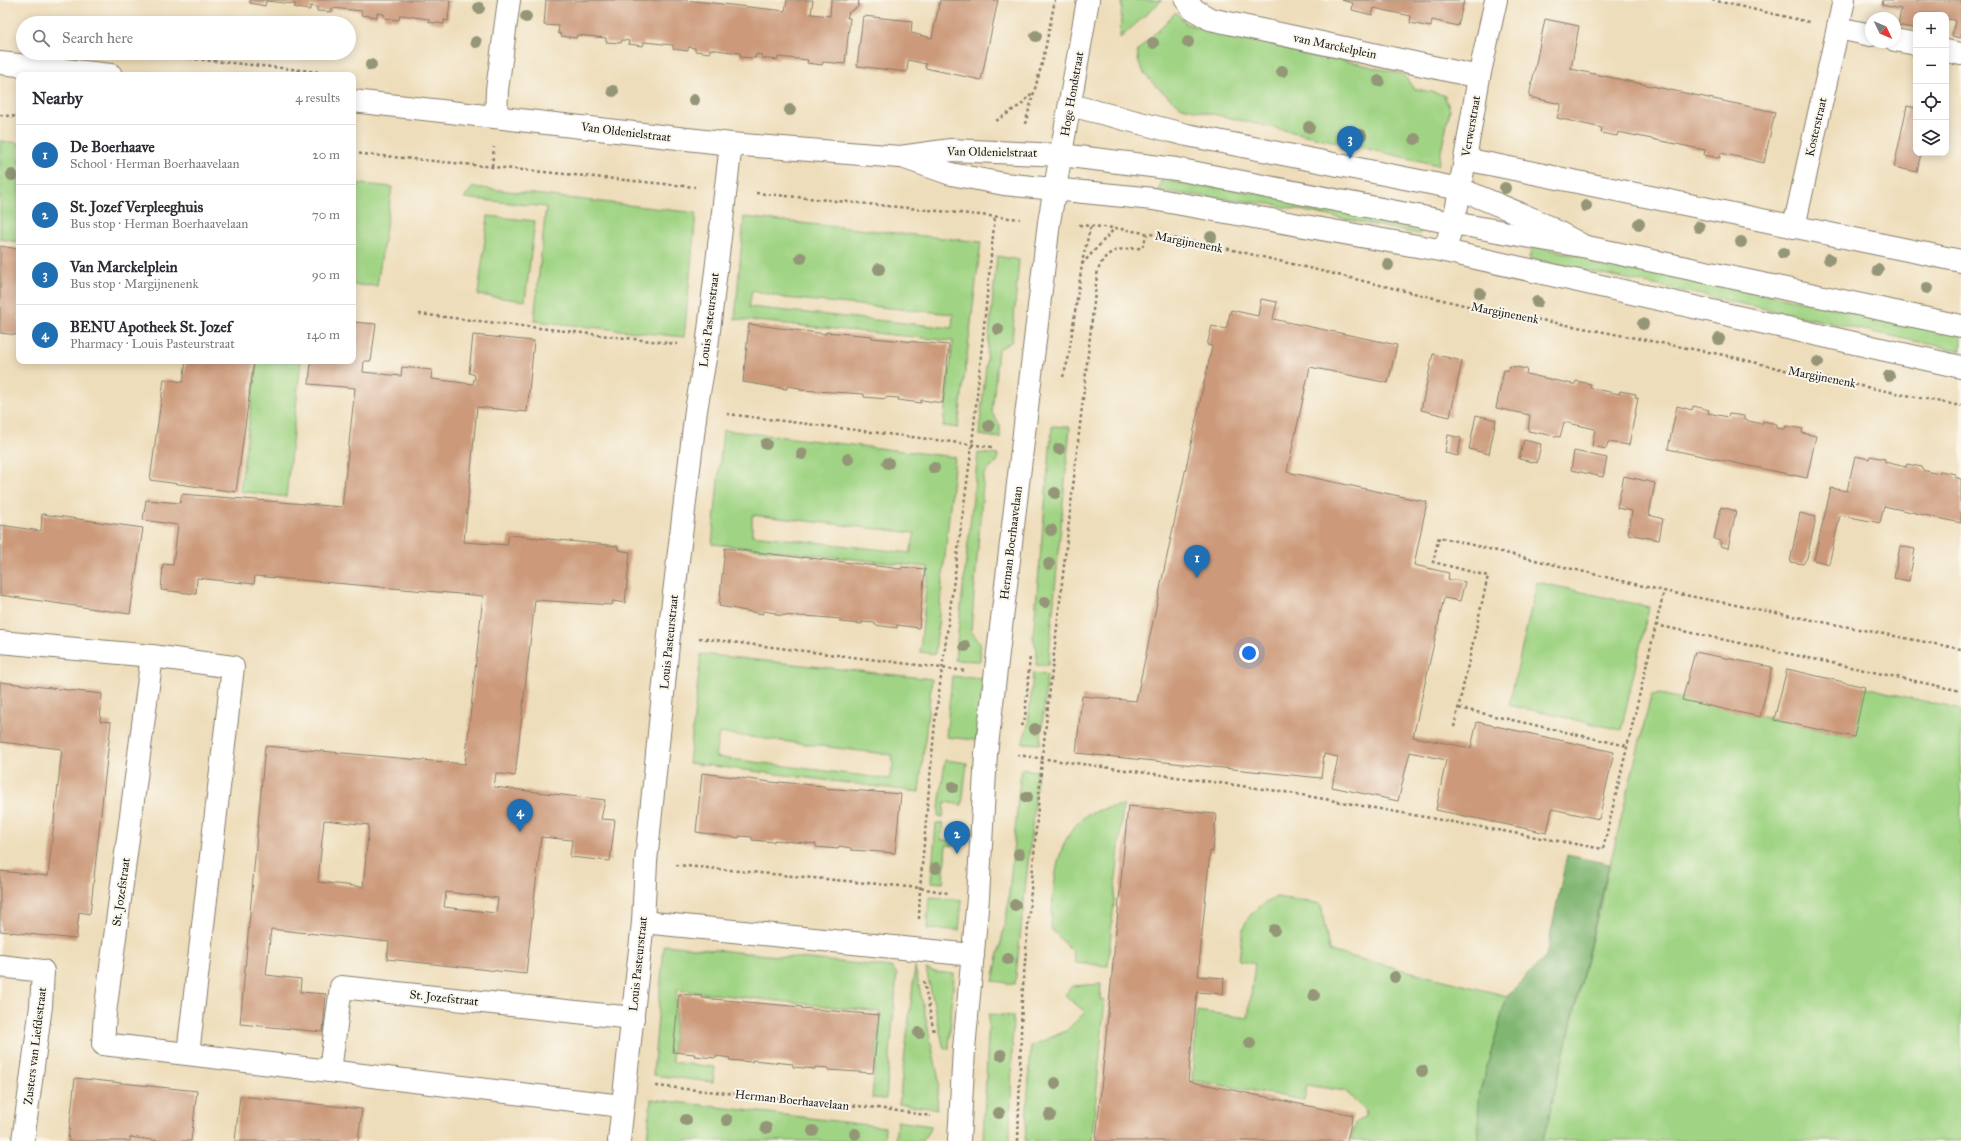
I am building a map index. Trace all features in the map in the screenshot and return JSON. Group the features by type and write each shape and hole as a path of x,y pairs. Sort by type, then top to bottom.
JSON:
{"street":[{"path":"496,117 497,90 510,0"},
{"name":"Hoge Hondstraat","path":"1054,188 1088,0"},
{"name":"Verwerstraat","path":"1445,251 1460,189 1479,77 1496,0"},
{"name":"Kosterstraat","path":"1794,227 1844,0"},
{"name":"van Marckelplein","path":"1189,4 1210,19 1479,77"},
{"path":"1838,28 1865,34"},
{"path":"1901,41 1913,43"},
{"path":"1949,52 1961,54"},
{"path":"0,63 83,72"},
{"name":"Van Oldenielstraat","path":"356,101 731,144 900,157 951,150 1061,154"},
{"path":"1070,105 1187,135 1460,189 1535,220 1587,247"},
{"name":"Louis Pasteurstraat","path":"619,1141 624,1082 633,1018 643,922 646,862 669,635 696,410 706,347 731,144"},
{"path":"1061,154 1176,168 1453,223 1587,247 1961,326"},
{"name":"Van Oldenielstraat","path":"900,157 951,174 1004,184 1054,188"},
{"path":"1466,158 1961,261"},
{"path":"1054,188 1153,199 1445,251 1961,367"},
{"name":"Herman Boerhaavelaan","path":"960,1131 964,1049 978,898 986,754 1048,222 1054,188"},
{"path":"0,642 152,656 233,667 188,1054"},
{"name":"St. Jozefstraat","path":"152,656 105,1013 103,1044 622,1106"},
{"path":"643,922 973,956"},
{"name":"Zusters van Liefdestraat","path":"0,966 43,971 41,1006 23,1141"},
{"name":"St. Jozefstraat","path":"330,1071 341,987 633,1018"}],"path":[{"path":"1016,152 1043,60 1055,0"},
{"path":"1712,0 1838,28"},
{"path":"205,60 324,72"},
{"path":"990,125 1022,104 1033,92"},
{"path":"0,115 16,116"},
{"path":"934,1037 919,951 920,888 942,668 972,445 995,217 1004,184"},
{"name":"Margijnenenk","path":"1048,222 1115,228 1208,244 1468,306 1730,356 1801,374 1961,406"},
{"path":"1082,265 1115,228"},
{"path":"1018,1141 1022,998 1042,759 1080,415 1098,269 1099,264 1107,255 1116,249 1142,248 1147,234"},
{"path":"419,314 706,347"},
{"path":"696,410 972,445"},
{"path":"1454,727 1488,576 1433,562 1439,536 1664,591 1961,649"},
{"path":"1017,755 1285,792 1603,849 1664,591"},
{"path":"1656,625 1961,691"},
{"path":"669,635 942,668"},
{"path":"1459,708 1628,746"},
{"path":"646,862 920,888 978,898"},
{"name":"Herman Boerhaavelaan","path":"624,1082 885,1109 960,1131"}],"green space":[{"path":"1122,0 1162,0 1120,38"},
{"path":"1176,12 1186,24 1403,74 1413,88 1444,95 1450,110 1438,165 1182,107 1152,82 1141,67 1138,59 1138,50"},
{"path":"0,141 16,143 16,242 0,239"},
{"path":"1161,180 1263,194 1422,227 1421,233 1419,234 1270,204 1159,191"},
{"path":"356,183 392,187 377,286 356,285"},
{"path":"473,187 696,213 684,337 534,321 546,207 464,198"},
{"path":"488,216 535,221 525,301 478,295"},
{"path":"744,217 981,242 958,428 943,426 953,341 735,319","holes":["752,290 785,298 953,314 952,328 749,307"]},
{"path":"1533,246 1961,334 1961,351 1529,258"},
{"path":"997,256 1019,260 1012,341 998,350 992,413 1000,425 1000,438 979,435"},
{"path":"257,364 301,364 286,497 240,491"},
{"path":"1052,426 1070,427 1048,665 1036,665 1037,650 1033,637"},
{"path":"723,430 955,457 935,654 920,652 928,567 712,544","holes":["752,515 915,533 910,553 752,535"]},
{"path":"978,453 998,455 997,462 984,474 971,631 980,643 980,661 955,660"},
{"path":"1537,582 1649,607 1621,730 1509,705"},
{"path":"701,654 932,679 919,792 689,763","holes":["719,733 892,755 893,766 889,779 715,757"]},
{"path":"1033,673 1047,675 1040,744 1022,743 1028,725"},
{"path":"952,676 983,679 977,740 946,737"},
{"path":"1865,687 1961,710 1961,1141 1543,1141 1651,695 1660,694 1853,737"},
{"path":"945,760 967,763 962,805 945,802 943,817 938,816"},
{"path":"1021,769 1038,771 1015,984 993,981 1007,913"},
{"path":"1123,805 1108,966 1075,963 1073,952 1051,929 1054,883 1061,852 1067,838 1087,815 1099,810"},
{"path":"936,823 943,824 941,840 957,841 957,846 946,845 943,883 931,882"},
{"path":"1567,855 1609,864 1543,1141 1479,1141 1478,1098 1507,996 1546,956"},
{"path":"929,897 962,900 959,930 927,929"},
{"path":"1276,897 1321,904 1329,951 1507,996 1478,1098 1479,1141 1351,1141 1355,1123 1365,1116 1366,1110 1345,1091 1307,1085 1304,1100 1192,1080 1197,1011 1248,1018 1255,964 1239,961 1243,930 1246,922 1256,910"},
{"path":"664,945 891,967 897,974 886,1099 872,1098 880,1012 677,990 672,1062 715,1067 713,1082 653,1075"},
{"path":"915,967 939,1081 937,1109 899,1104"},
{"path":"926,969 935,972 954,974 949,1048 944,1049"},
{"path":"1101,984 1100,999 1105,1000 1092,1141 1025,1141 1031,1046 1066,1031 1085,1012 1065,995 1072,986"},
{"path":"989,1014 1013,1016 1010,1141 983,1141"},
{"path":"651,1099 885,1127 884,1141 647,1141"},
{"path":"897,1121 932,1126 922,1141 895,1141"}],"building":[{"path":"250,0 450,0 448,21 444,20 444,24 429,22 429,19 400,15 399,20 384,18 384,14 377,13 377,17 361,15 362,11 332,8 332,12 317,11 317,7 310,6 310,10 295,8 295,4 266,1 265,6 250,3"},
{"path":"546,0 685,0 785,11 787,0 813,0 811,14 830,16 831,0 859,0 858,7 849,12 847,18 850,18 845,64 823,62 822,65 807,63 808,60 778,57 778,60 762,58 762,55 756,54 755,58 740,57 740,53 710,49 710,53 695,51 695,48 688,47 688,51 673,49 673,45 644,42 643,46 628,44 629,41 624,40 622,40 621,43 606,42 606,38 577,35 576,38 561,36 561,34 558,33 559,26 544,25"},
{"path":"940,0 998,0 981,80 925,68 926,64 908,60 907,72 857,66 863,16 912,21 911,33 932,38"},
{"path":"1341,0 1464,0 1458,26 1432,20 1431,27 1410,23 1411,16 1374,8 1372,15 1352,10 1353,3"},
{"path":"1883,0 1961,0 1961,38 1952,36 1955,20 1949,19 1949,12 1913,12 1913,28 1901,26 1901,9 1882,5"},
{"path":"1545,19 1579,26 1571,69 1775,112 1764,163 1721,153 1720,158 1704,155 1705,150 1618,132 1617,136 1601,133 1602,128 1557,118 1561,104 1529,97"},
{"path":"1907,106 1913,107 1913,156 1920,156 1917,172 1894,167"},
{"path":"0,246 16,249 16,335 0,333"},
{"path":"1261,299 1277,302 1273,319 1397,345 1388,383 1310,367 1287,472 1427,502 1414,565 1449,573 1448,579 1465,582 1460,601 1444,598 1413,737 1471,748 1477,722 1614,752 1599,819 1552,809 1547,833 1436,810 1446,760 1410,752 1398,801 1332,787 1338,757 1324,754 1321,778 1076,753 1082,696 1136,701 1212,346 1207,345 1212,326 1226,329 1231,310 1258,316"},
{"path":"356,322 376,324 371,361 364,361 363,372 401,376 402,367 432,370 431,379 473,384 475,375 469,373 473,335 534,341 527,412 477,407 464,542 507,545 509,535 618,546 618,550 630,552 625,603 613,601 612,605 535,600 515,776 496,773 494,787 605,800 601,819 615,820 610,861 570,857 572,840 541,837 526,974 387,959 389,942 271,929 266,975 301,979 300,992 326,994 323,1032 240,1024 265,746 465,764 483,596 255,576 254,584 197,578 196,594 161,590 163,564 173,565 178,525 143,520 146,500 180,503 182,494 342,507 355,388 309,384 311,364 356,364","holes":["324,820 369,825 363,887 318,882","446,892 498,898 496,913 444,907"]},
{"path":"749,324 826,334 826,332 872,336 872,338 949,345 943,403 921,400 921,403 898,400 899,398 886,397 886,399 864,397 864,394 800,390 800,388 787,386 787,389 743,382"},
{"path":"1433,354 1462,361 1450,417 1421,410"},
{"path":"186,364 254,364 236,492 150,480 164,379 183,382"},
{"path":"1510,366 1527,369 1526,374 1572,384 1575,384 1576,381 1591,384 1590,388 1619,394 1620,391 1636,394 1635,397 1638,398 1629,445 1608,442 1606,449 1592,446 1595,429 1564,422 1560,437 1528,431 1530,415 1496,408 1504,370 1509,370"},
{"path":"1677,406 1692,410 1693,406 1709,410 1708,413 1728,417 1729,414 1744,416 1744,420 1762,424 1763,421 1777,424 1777,428 1785,429 1786,426 1803,429 1802,433 1816,436 1807,478 1668,449"},
{"path":"1476,415 1496,420 1489,454 1469,449"},
{"path":"1448,435 1461,438 1458,456 1445,453"},
{"path":"1524,440 1541,444 1537,463 1519,459"},
{"path":"1574,451 1607,458 1603,477 1571,470"},
{"path":"1855,456 1869,459 1870,456 1885,459 1885,462 1906,467 1907,464 1922,467 1922,470 1939,474 1940,471 1955,474 1955,477 1961,479 1961,523 1884,506 1880,523 1840,515 1829,564 1814,560 1831,488 1847,491"},
{"path":"1624,476 1655,483 1649,515 1663,519 1659,540 1628,534 1632,511 1617,508"},
{"path":"1721,507 1736,511 1728,548 1720,546 1721,541 1714,539"},
{"path":"1800,513 1816,517 1807,558 1803,564 1790,562"},
{"path":"42,514 143,528 130,614 0,595 0,525 41,531"},
{"path":"1900,546 1915,549 1909,581 1894,578"},
{"path":"725,548 901,569 902,567 925,569 919,628 897,625 897,628 875,625 875,623 862,622 862,624 840,622 840,619 776,615 776,613 763,611 763,614 719,606"},
{"path":"1695,652 1772,667 1760,717 1682,700"},
{"path":"1787,669 1865,687 1854,737 1774,720"},
{"path":"0,682 102,694 100,721 111,722 90,914 79,912 76,939 0,931 0,871 48,876 62,749 0,742"},
{"path":"702,773 779,783 824,786 824,788 901,794 895,853 851,850 851,848 839,846 838,849 816,847 816,844 774,840 774,842 752,840 752,837 739,836 739,838 696,832"},
{"path":"1128,806 1216,814 1213,852 1210,851 1198,976 1224,978 1223,994 1197,992 1188,1081 1353,1115 1347,1141 1096,1141"},
{"path":"679,994 702,996 702,998 879,1015 873,1073 828,1070 829,1068 815,1067 815,1069 793,1067 793,1064 752,1060 752,1062 729,1060 730,1058 717,1056 716,1058 694,1056 695,1054 673,1052"},
{"path":"75,1078 197,1091 191,1141 159,1141 130,1137 130,1141 68,1141"},
{"path":"240,1096 362,1109 358,1141 235,1141"}],"place":[{"name":"Van Marckelplein","path":"1350,159"},
{"name":"De Boerhaave","path":"1197,578"},
{"name":"BENU Apotheek St. Jozef","path":"520,832"},
{"name":"St. Jozef Verpleeghuis","path":"957,854"}]}
